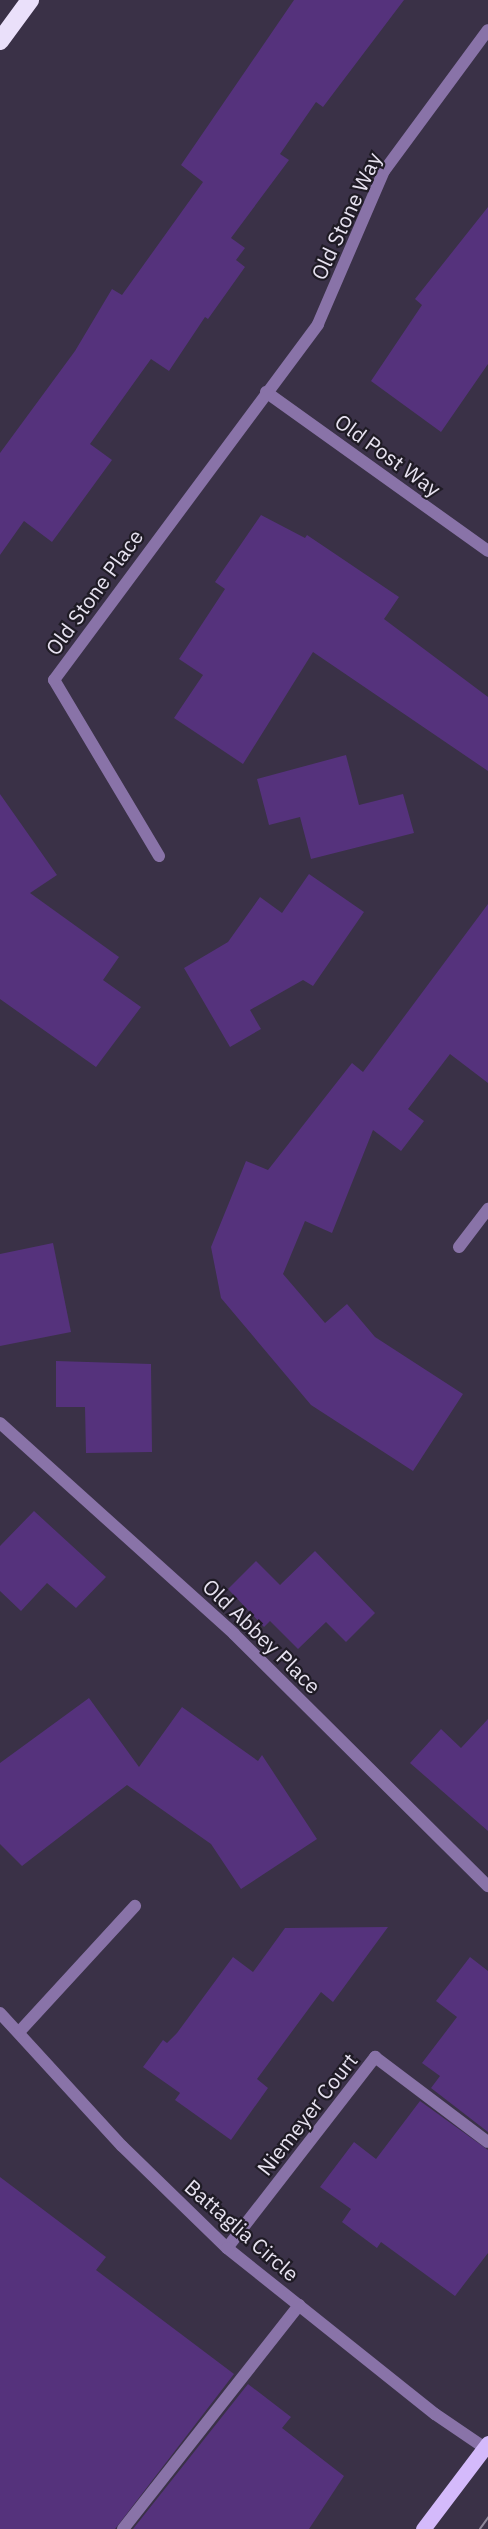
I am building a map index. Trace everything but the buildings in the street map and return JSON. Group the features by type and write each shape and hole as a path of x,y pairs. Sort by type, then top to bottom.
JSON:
{"highway":[{"path":"0,41 30,0"}],"main road":[{"path":"423,2529 486,2446"}],"street":[{"name":"Old Stone Way","path":"266,392 318,324 384,171 488,30"},
{"name":"Old Post Way","path":"266,392 488,551"},
{"name":"Old Stone Place","path":"159,856 54,680 266,392"},
{"path":"459,1247 488,1209"},
{"name":"Old Abbey Place","path":"0,1424 234,1634 488,1886"},
{"path":"20,2031 135,1906"},
{"name":"Battaglia Circle","path":"0,2013 20,2031 122,2146 227,2248 486,2446"},
{"name":"Niemeyer Court","path":"227,2248 375,2057 488,2142"},
{"path":"123,2529 299,2305"}],"tram line":[{"path":"480,2529 488,2518"}]}
